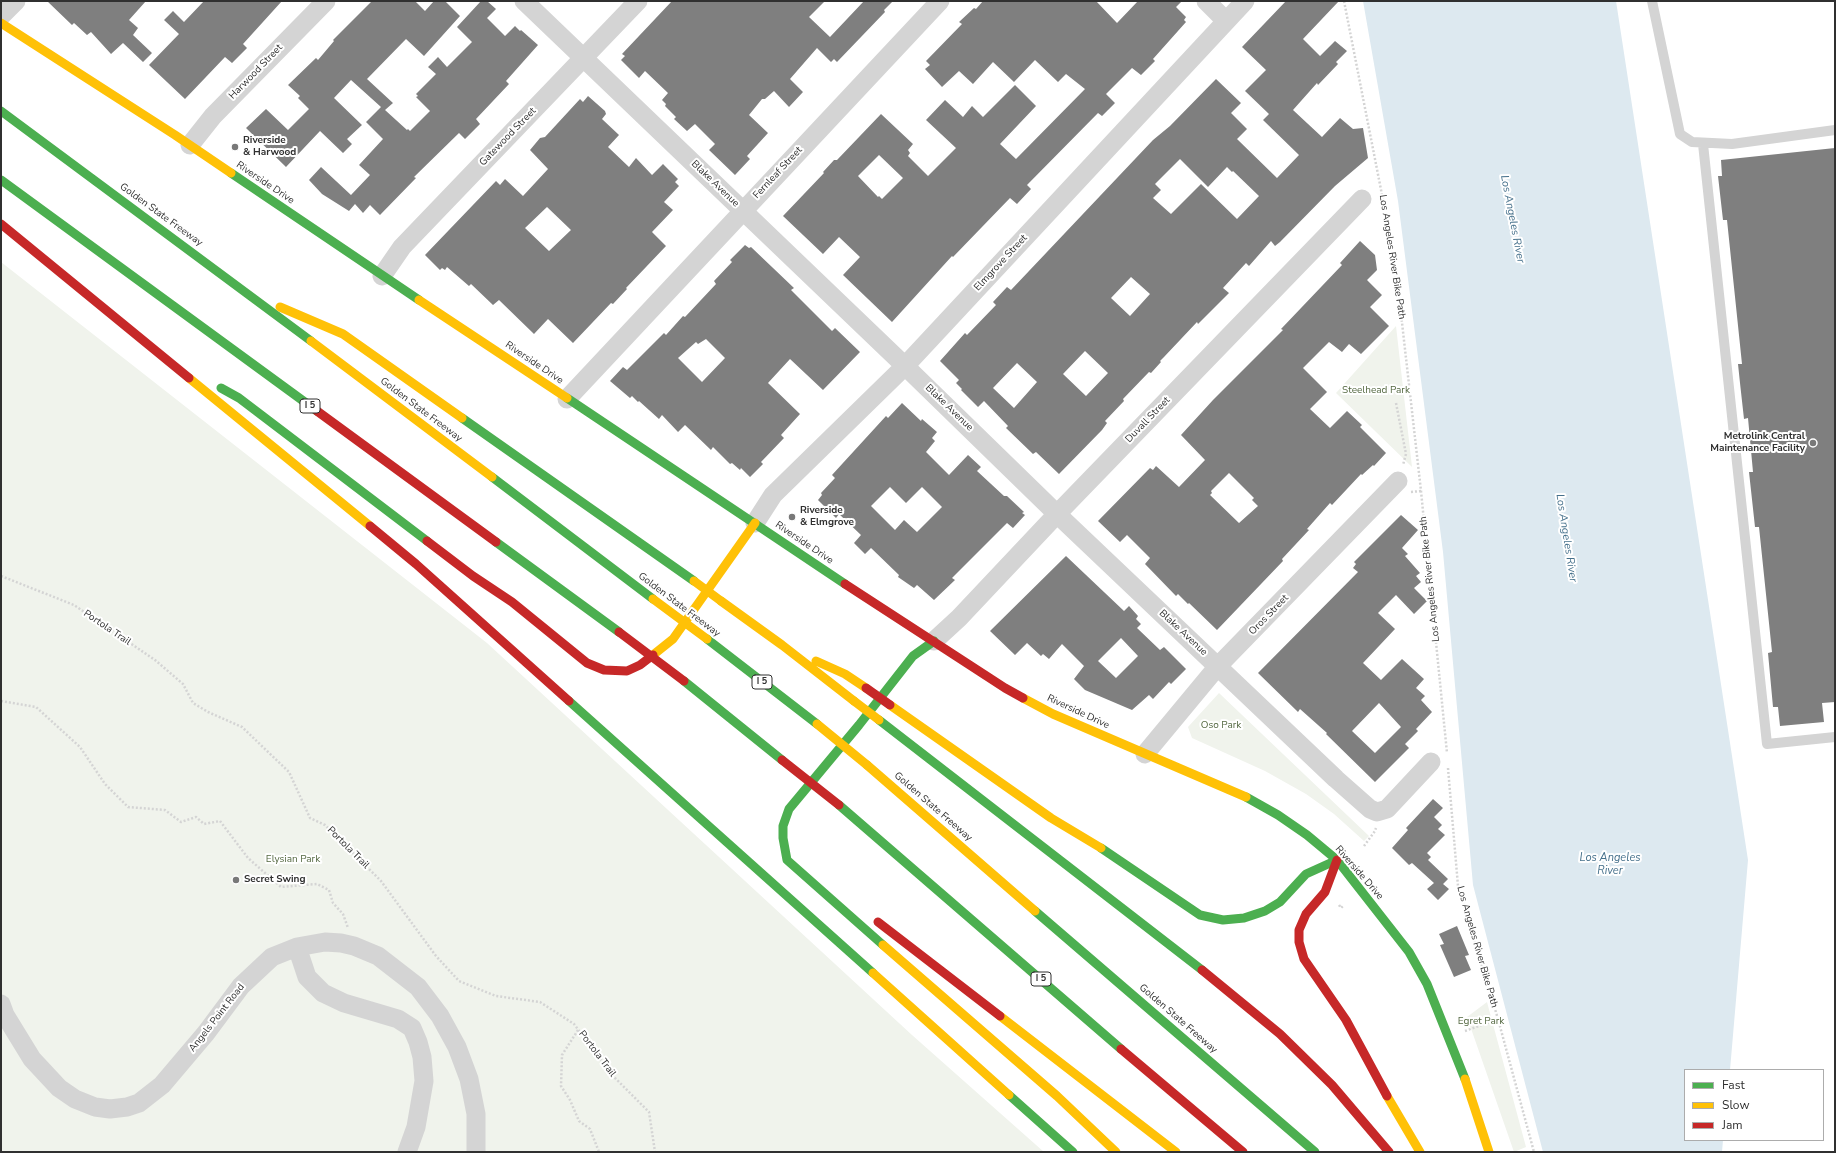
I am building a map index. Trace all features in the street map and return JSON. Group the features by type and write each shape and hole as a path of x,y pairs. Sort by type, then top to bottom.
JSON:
{"main road":[{"name":"Riverside Drive","path":"1,23 190,145 382,276 840,581 1005,688 1053,714 1254,801 1307,835 1337,860 1409,952 1427,984 1449,1036 1468,1087 1489,1152"},
{"name":"Golden State Freeway","path":"1,111 246,292 707,639 817,724 867,764 1315,1152"},
{"name":"I 5","path":"1,180 684,680 838,805 1180,1100 1243,1152"},
{"path":"1,224 416,564 1073,1152"},
{"path":"246,292 343,334 694,581 782,645 1238,998 1280,1034 1332,1085 1389,1152"},
{"path":"168,360 239,398 473,576 512,602 587,663 604,670 627,671 640,666 673,639 755,523"},
{"path":"934,642 913,656 859,725 789,809 783,826 787,860 800,873 1057,1096 1116,1152"},
{"path":"782,645 845,674 1051,818 1095,844 1200,915 1223,920 1244,918 1265,911 1280,902 1306,874 1337,860"},
{"path":"785,845 796,858 833,888"},
{"path":"1337,860 1325,892 1306,914 1299,930 1299,942 1304,959 1346,1020 1376,1078 1420,1152"},
{"path":"870,917 1176,1152"}],"street":[{"path":"1,16 16,1"},
{"name":"Harwood Street","path":"190,145 213,116 326,1"},
{"name":"Blake Avenue","path":"524,1 743,210 1057,514 1336,779 1370,809 1377,812 1387,809 1442,759"},
{"name":"Gatewood Street","path":"382,276 402,247 638,1"},
{"name":"Fernleaf Street","path":"567,398 940,1"},
{"path":"1206,1 1226,21"},
{"name":"Elmgrove Street","path":"755,523 773,495 905,366 1245,1"},
{"name":"Duvall Street","path":"934,642 959,618 1057,514 1362,199"},
{"name":"Oros Street","path":"1146,754 1218,666 1398,481"},
{"name":"Angels Point Road","path":"1,1004 5,1015 32,1059 59,1088 75,1099 95,1106 110,1109 127,1107 139,1103 162,1085 206,1033 241,986 272,957 297,947 325,942 341,942 354,946 378,956 418,987 440,1016 457,1047 469,1079 476,1114 476,1152"},
{"path":"297,947 307,977 323,993 344,1003 398,1019 412,1028 420,1050 424,1081 416,1127 407,1152"}],"lane":[{"path":"1652,1 1680,134 1692,142 1703,144 1732,144 1835,130"},
{"path":"1703,144 1767,744 1835,737"}],"path":[{"name":"Los Angeles River Bike Path","path":"1344,1 1384,205 1400,305 1422,491 1442,759 1458,886 1498,1019 1534,1152"},
{"path":"1396,403 1406,454 1398,481"},
{"name":"Portola Trail","path":"1,576 74,605 155,660 183,684 193,703 208,712 242,727 289,772 310,818 325,825 381,881 436,956 459,980 496,996 540,1002 574,1024 613,1076 649,1112 655,1152"},
{"path":"1,701 36,707 80,747 105,784 128,807 165,810 181,822 196,817 204,824 220,820 248,858 281,887 317,884 329,890 332,903 343,914 354,946"},
{"path":"1449,1036 1498,1019"},
{"path":"578,1030 562,1055 562,1086 579,1121 590,1129 599,1152"}],"green space":[{"name":"Elysian Park","path":"1,262 487,643 912,1035 1044,1152 1,1152"},
{"name":"Steelhead Park","path":"1396,326 1412,467 1336,393"},
{"name":"Oso Park","path":"1219,693 1369,836 1364,841 1334,814 1306,794 1265,771 1192,738 1188,727"},
{"name":"Egret Park","path":"1487,1002 1526,1147 1514,1152 1467,1017"}],"water":[{"name":"Los Angeles River","path":"1363,1 1616,1 1748,860 1730,1069 1684,1069 1684,1141 1723,1141 1722,1152 1543,1152 1473,885 1443,552 1398,201"}],"building":[{"path":"47,1 146,1 129,20 138,28 133,35 152,53 143,62 123,43 111,54 91,32 87,35 74,23 72,25"},
{"path":"204,1 282,1 243,44 247,48 232,63 225,57 185,99 149,65 179,34 164,20 173,11 184,22"},
{"path":"372,1 415,1 425,11 434,1 445,1 460,16 424,56 406,39 367,79 393,103 385,110 410,131 430,111 416,97 418,96 416,94 436,74 428,67 438,57 447,67 472,42 457,27 481,1 487,1 496,9 487,18 505,36 515,26 538,45 506,81 509,84 476,119 480,124 465,139 459,133 414,177 416,178 380,215 370,205 363,213 355,204 349,211 322,194 309,180 321,167 351,195 370,175 359,165 383,139 366,122 381,107 351,80 334,98 362,125 347,139 352,144 343,153 320,131 286,167 246,128 266,109 288,130 309,109 298,98 300,96 288,85 316,58 318,60 334,41 333,40"},
{"path":"672,1 825,1 809,17 830,37 864,1 893,1 884,10 885,12 837,62 834,59 831,62 817,48 790,79 803,92 789,107 774,91 765,99 762,99 749,115 768,133 747,156 750,159 735,175 709,150 715,144 695,124 687,131 674,119 676,117 665,106 666,104 662,100 668,93 645,71 639,78 621,60 625,56 622,54"},
{"path":"983,1 1096,1 1117,23 1138,1 1182,1 1176,7 1186,17 1184,20 1186,22 1153,59 1155,61 1141,75 1132,68 1106,94 1115,103 1102,116 1098,113 1027,185 1031,189 1017,204 1010,198 953,257 952,256 892,322 843,275 860,257 839,237 823,254 783,216 824,173 823,172 834,160 837,160 881,114 913,144 908,150 910,153 908,156 928,176 956,148 926,120 945,100 963,117 972,106 983,117 1015,85 1036,106 1000,144 1016,159 1085,89 1066,74 1058,82 1035,60 1014,82 993,62 973,84 959,71 942,87 925,69 930,65 926,61 962,24 959,22 974,8 976,9","holes":["879,155 903,178 882,199 879,196 878,197 858,176"]},
{"path":"1286,1 1339,1 1303,39 1320,56 1335,41 1347,51 1336,62 1338,64 1318,85 1317,83 1293,110 1322,137 1340,118 1353,129 1363,128 1368,158 1335,186 1280,242 1275,246 1271,241 1249,266 1246,263 1223,288 1229,293 1198,324 1197,322 1160,361 1161,362 1151,373 1149,372 1123,399 1124,401 1105,421 1107,423 1102,430 1059,474 1036,452 1033,454 1006,428 1008,426 984,401 978,407 956,383 959,380 940,361 965,333 967,335 996,305 993,302 1007,287 1011,290 1153,140 1170,126 1216,79 1241,103 1231,113 1247,129 1237,139 1277,178 1299,155 1263,120 1269,114 1245,91 1266,70 1242,47","holes":["1180,159 1208,187 1227,167 1259,196 1237,219 1201,184 1171,214 1153,198 1161,190 1155,184","1131,277 1150,294 1130,316 1111,298","1085,351 1108,373 1086,396 1063,374","1017,363 1037,382 1014,408 993,388"]},
{"path":"588,96 605,111 606,114 602,119 619,135 608,147 629,167 636,158 652,175 663,164 678,179 675,182 679,186 664,202 673,210 652,232 666,246 613,304 611,303 573,343 548,319 534,334 499,300 493,305 471,284 469,286 447,267 445,270 442,268 440,270 425,255 496,181 500,185 505,179 523,196 548,169 530,150 540,138 545,137 580,99 583,102","holes":["547,207 571,230 549,251 525,228"]},
{"name":"Metrolink Central Maintenance Facility","path":"1835,148 1835,702 1822,703 1824,722 1780,726 1778,707 1773,707 1768,653 1772,652 1759,527 1755,527 1749,472 1753,472 1748,418 1744,419 1738,364 1742,364 1727,220 1723,220 1718,176 1722,176 1721,160"},
{"path":"1360,241 1375,255 1377,270 1367,280 1382,295 1370,307 1389,326 1361,354 1349,344 1342,352 1329,342 1303,368 1327,392 1310,409 1330,428 1347,411 1362,425 1360,427 1386,453 1374,466 1373,465 1362,475 1361,474 1332,505 1330,503 1307,529 1309,530 1282,559 1283,561 1217,630 1189,603 1188,604 1178,594 1176,596 1145,564 1150,558 1127,535 1120,542 1098,521 1150,468 1153,470 1156,466 1179,487 1205,460 1181,435 1213,400 1283,330 1281,329 1342,265 1340,263","holes":["1229,473 1254,498 1252,500 1258,506 1239,523 1210,495 1212,493 1211,491"]},
{"path":"745,245 749,248 751,247 794,288 791,290 832,331 835,328 860,352 823,390 790,359 768,383 800,414 781,435 784,438 761,462 763,464 750,477 741,468 740,470 732,463 730,464 713,447 711,450 685,425 678,432 662,415 659,419 639,401 638,402 632,396 630,398 610,381 623,367 627,370 664,333 666,335 683,316 685,317 716,284 714,281 732,262 730,260","holes":["706,339 725,358 702,382 678,358 696,342 698,344"]},
{"path":"902,403 921,421 922,419 937,432 932,438 935,441 926,452 949,475 968,455 981,467 977,471 1004,496 1007,496 1024,512 1022,513 1025,515 1013,528 1007,523 952,578 955,580 934,600 917,585 914,588 898,577 899,575 871,548 865,554 854,543 861,535 839,514 836,518 818,500 822,495 821,493 835,478 832,475 886,416 888,418","holes":["890,487 906,503 922,487 942,507 917,532 904,520 895,530 871,506"]},
{"path":"1401,515 1418,530 1402,548 1408,554 1405,556 1420,573 1416,576 1421,582 1414,588 1427,601 1414,614 1396,595 1378,613 1395,629 1363,663 1381,680 1402,659 1424,679 1416,688 1425,696 1421,700 1432,712 1416,729 1418,731 1405,744 1409,748 1375,782 1326,734 1327,733 1300,709 1298,712 1258,673 1358,572 1353,568 1356,564 1354,562","holes":["1379,703 1401,727 1375,753 1352,731"]},
{"path":"1066,556 1124,611 1129,606 1138,616 1136,619 1141,624 1137,628 1160,650 1164,647 1186,669 1171,684 1169,682 1153,699 1149,695 1132,710 1085,690 1074,679 1084,666 1062,644 1049,659 1043,654 1041,656 1027,643 1015,655 990,631","holes":["1121,638 1138,656 1116,678 1098,661"]},
{"path":"1433,799 1443,808 1434,817 1442,825 1438,829 1445,835 1427,853 1431,857 1428,860 1448,879 1443,884 1449,889 1438,900 1427,889 1434,883 1412,863 1409,865 1392,848 1408,830 1406,828"},
{"path":"1457,926 1469,955 1465,956 1471,970 1454,977 1440,945 1444,944 1439,934"}],"traffic: fast":[{"path":"1,111 311,341"},
{"path":"231,173 419,300"},
{"path":"1,180 317,411"},
{"path":"221,388 239,398 427,541"},
{"path":"567,398 845,584"},
{"path":"462,418 694,581"},
{"path":"492,477 653,599"},
{"path":"496,542 619,632"},
{"path":"707,639 817,724"},
{"path":"883,945 787,860 783,838 783,826 789,809 859,725 913,656 934,641"},
{"path":"684,681 782,760"},
{"path":"569,701 873,973"},
{"path":"879,720 1202,970"},
{"path":"1246,797 1278,815 1307,835 1337,860 1409,952 1427,984 1465,1079"},
{"path":"839,805 1121,1049"},
{"path":"1101,848 1200,915 1223,920 1244,918 1265,911 1280,902 1306,874 1337,860"},
{"path":"1035,911 1315,1152"},
{"path":"1009,1095 1073,1152"}],"traffic: slow":[{"path":"1,23 175,135 231,173"},
{"path":"419,300 567,398"},
{"path":"280,307 343,334 462,418"},
{"path":"311,341 492,477"},
{"path":"189,378 370,526"},
{"path":"653,655 673,639 755,523"},
{"path":"694,581 721,601"},
{"path":"653,599 707,639"},
{"path":"721,601 782,645 854,701"},
{"path":"816,661 845,674 866,688"},
{"path":"1023,698 1053,714 1246,797"},
{"path":"854,701 879,720"},
{"path":"890,705 1051,818 1101,848"},
{"path":"817,724 867,765"},
{"path":"867,765 1035,911"},
{"path":"883,945 1057,1096 1116,1152"},
{"path":"873,973 1009,1095"},
{"path":"1000,1016 1176,1152"},
{"path":"1465,1079 1489,1152"},
{"path":"1387,1096 1420,1152"}],"traffic: jam":[{"path":"1,224 189,378"},
{"path":"317,411 496,542"},
{"path":"370,526 416,564 569,701"},
{"path":"427,541 473,576 512,602 587,663 604,670 627,671 640,665 653,655"},
{"path":"845,584 1005,688 1023,698"},
{"path":"619,632 684,681"},
{"path":"866,688 890,705"},
{"path":"782,760 839,805"},
{"path":"1337,860 1325,892 1306,914 1299,930 1299,942 1304,959 1346,1020 1387,1096"},
{"path":"878,922 1000,1016"},
{"path":"1202,970 1280,1034 1332,1085 1389,1152"},
{"path":"1121,1049 1243,1152"}],"place":[{"name":"Riverside & Harwood","path":"235,147"},
{"name":"Metrolink Central Maintenance Facility","path":"1813,443"},
{"name":"Riverside & Elmgrove","path":"792,517"},
{"name":"Secret Swing","path":"236,880"}]}
